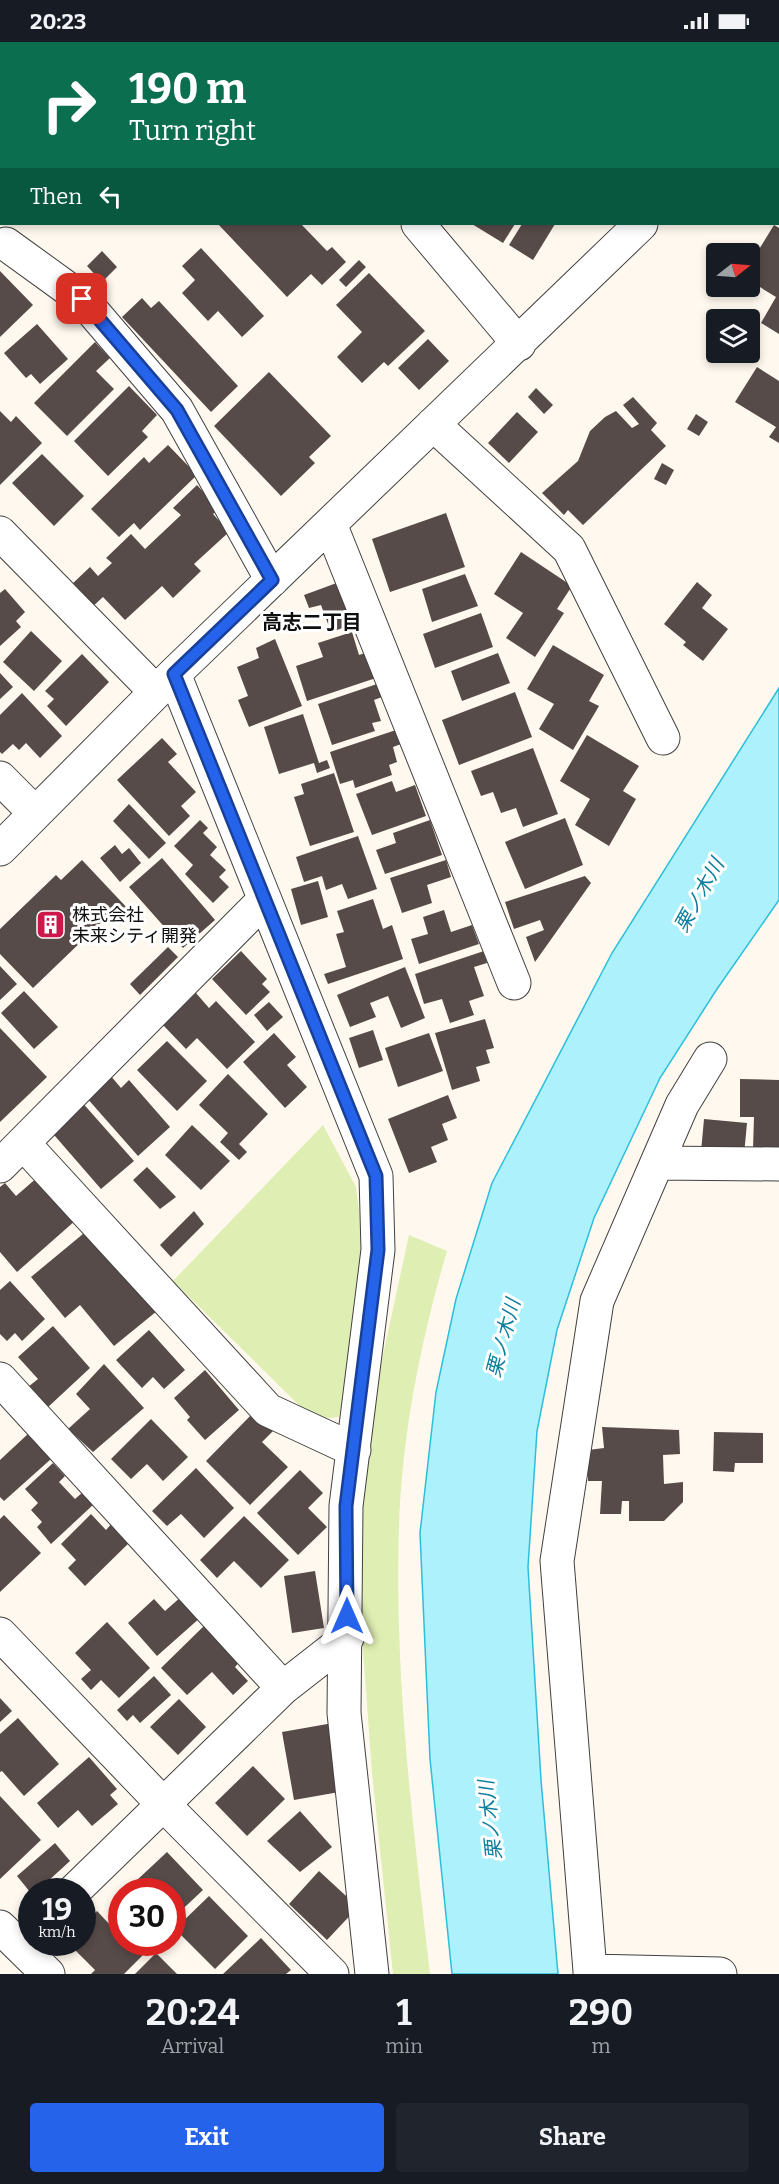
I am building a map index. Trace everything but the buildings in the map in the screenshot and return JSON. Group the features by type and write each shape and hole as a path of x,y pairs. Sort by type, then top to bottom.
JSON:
{"street":[{"path":"419,225 519,344"},
{"path":"0,849 165,683 640,225"},
{"path":"6,244 82,299 177,410 272,580"},
{"path":"433,424 569,549 663,738"},
{"path":"330,524 514,983"},
{"path":"0,533 165,683 264,900 376,1176 378,1250 346,1506 347,1638 344,1713 372,1974"},
{"path":"0,778 35,813"},
{"path":"264,900 11,1154 268,1410 354,1450"},
{"path":"710,1059 682,1105 597,1301 557,1561 590,1973 720,1974"},
{"path":"657,1163 779,1164"},
{"path":"0,1379 283,1688"},
{"path":"0,1634 163,1804 332,1974"},
{"path":"87,1878 283,1688 347,1638"},
{"path":"12,1942 48,1974"}],"green space":[{"path":"323,1125 356,1187 365,1258 339,1417 314,1420 173,1281"},
{"path":"409,1235 447,1251 414,1387 404,1457 399,1527 399,1639 402,1695 411,1807 430,1974 393,1974 372,1773 362,1635 358,1527 373,1401"}],"water":[{"name":"栗ノ木川","path":"779,688 779,900 717,989 660,1078 594,1218 557,1330 537,1431 528,1567 541,1780 558,1974 452,1974 430,1759 420,1533 436,1392 456,1299 492,1183 612,953"}],"place":[{"name":"株式会社 未来シティ開発","path":"51,925"}],"district":[{"name":"高志二丁目","path":"312,622"}],"route":[{"path":"82,299 177,410 272,580 174,674 376,1176 378,1250 346,1506 347,1616"}]}
